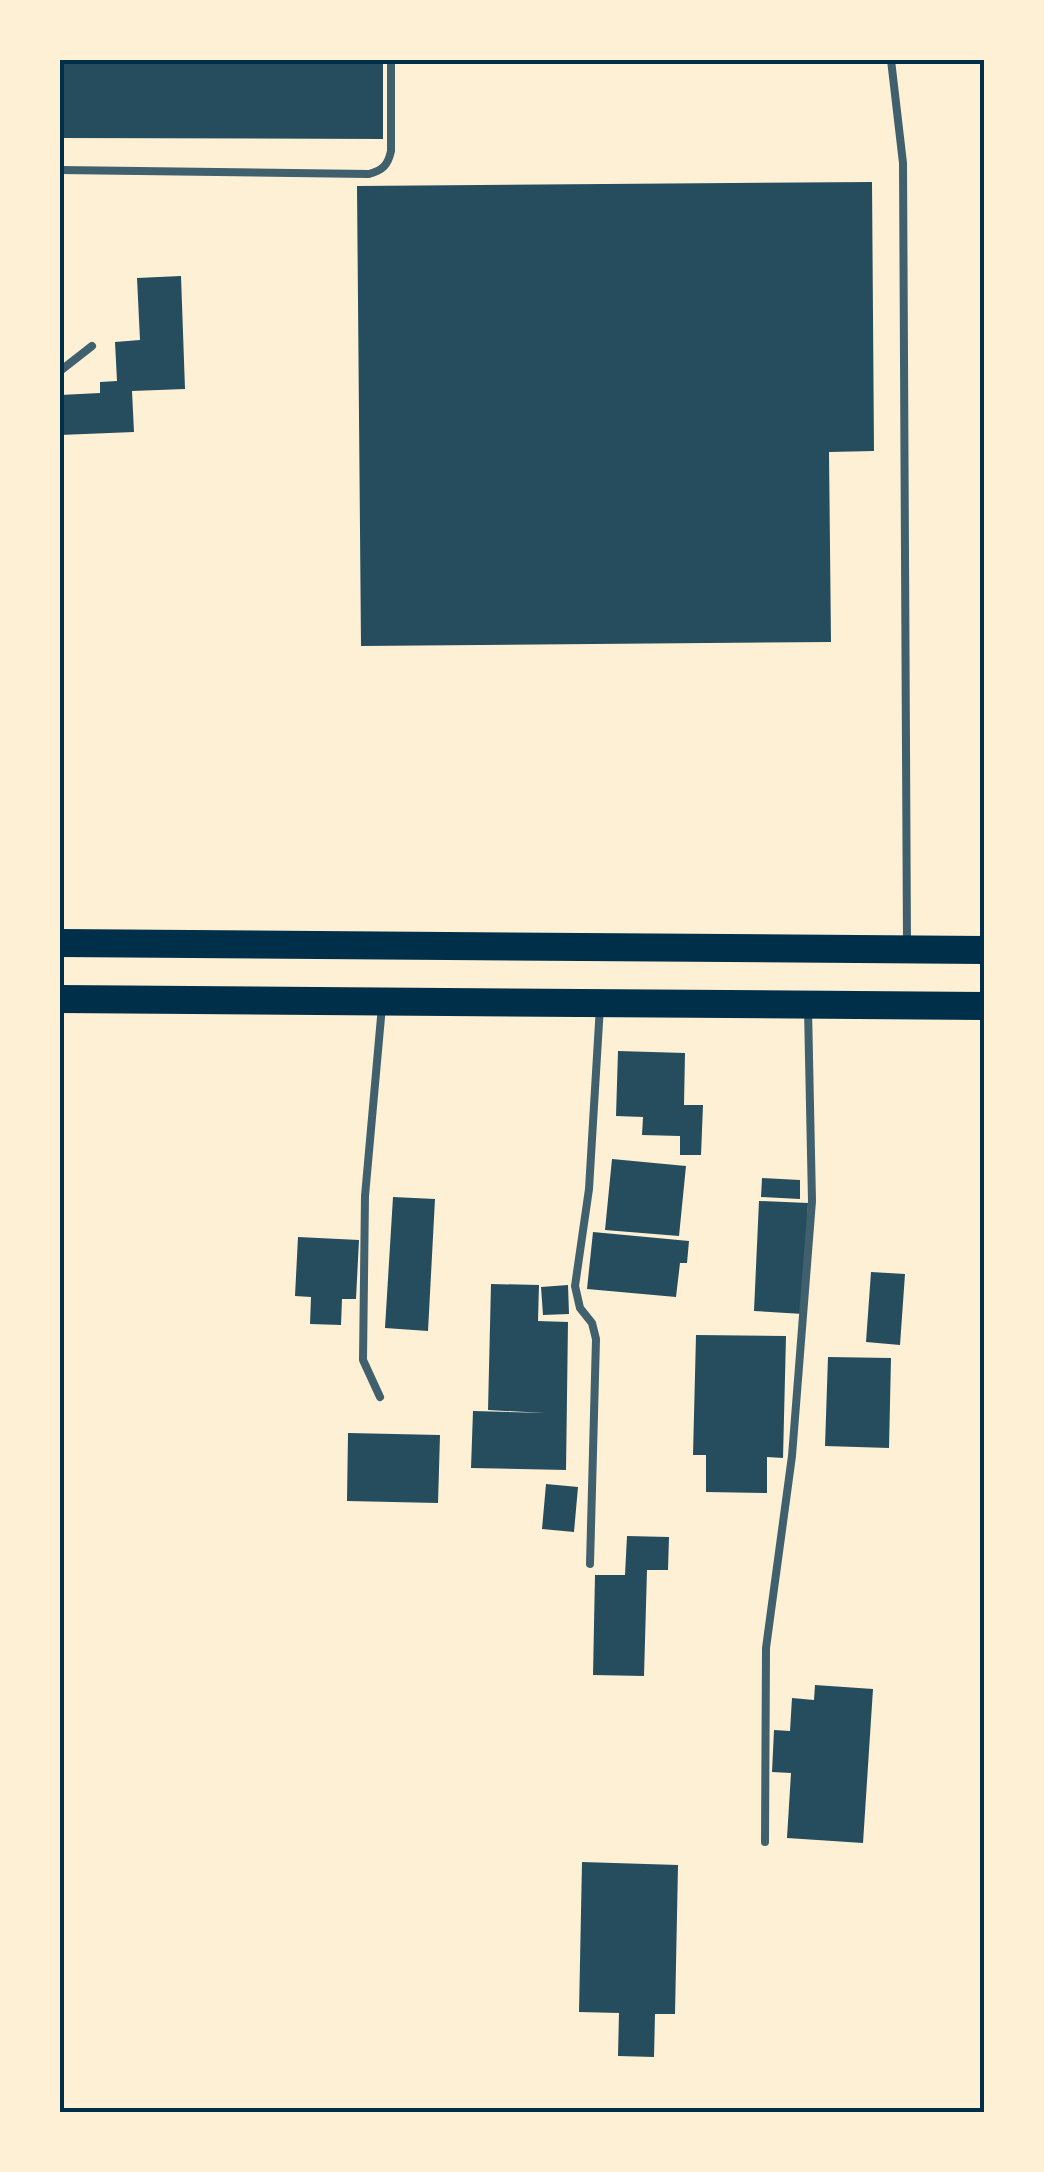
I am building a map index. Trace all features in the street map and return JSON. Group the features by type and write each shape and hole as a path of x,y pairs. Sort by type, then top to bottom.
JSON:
{"highway":[{"path":"60,943 984,950"},
{"path":"60,999 984,1006"}],"lane":[{"path":"60,170 369,174 380,171 392,151 391,60"},
{"path":"890,60 902,163 907,950"},
{"path":"60,371 92,346"},
{"path":"380,1397 362,1360 366,1196 382,1002"},
{"path":"590,1564 596,1339 592,1323 580,1308 575,1286 589,1189 600,1002"},
{"path":"765,1842 766,1648 792,1456 812,1201 808,1004"}],"building":[{"path":"60,60 383,60 383,139 60,138"},
{"path":"872,182 874,451 829,452 831,642 361,646 357,186"},
{"path":"181,276 185,389 132,391 134,432 60,435 60,395 100,393 100,382 117,381 115,342 140,340 137,278"},
{"path":"618,1051 685,1053 684,1105 703,1105 701,1155 680,1155 680,1136 642,1135 643,1117 616,1116"},
{"path":"612,1159 686,1166 679,1236 605,1230"},
{"path":"762,1178 800,1180 800,1199 761,1197"},
{"path":"393,1197 435,1199 428,1331 385,1328"},
{"path":"759,1201 808,1203 803,1314 754,1311"},
{"path":"593,1232 689,1241 687,1263 680,1263 676,1297 587,1289"},
{"path":"298,1237 359,1240 356,1299 342,1299 341,1325 310,1324 311,1297 295,1296"},
{"path":"871,1272 905,1274 900,1345 866,1342"},
{"path":"491,1284 539,1285 538,1321 568,1322 566,1470 471,1468 473,1411 545,1413 488,1410"},
{"path":"568,1285 569,1314 543,1315 541,1287"},
{"path":"696,1335 786,1336 783,1458 767,1457 767,1493 706,1492 706,1455 693,1455"},
{"path":"828,1357 891,1358 889,1448 825,1446"},
{"path":"348,1433 440,1435 438,1503 347,1501"},
{"path":"546,1484 578,1487 574,1532 542,1529"},
{"path":"627,1536 669,1537 668,1570 647,1570 644,1676 593,1675 595,1575 625,1575"},
{"path":"815,1685 873,1689 863,1843 787,1838 791,1773 772,1772 774,1730 790,1731 792,1698 814,1700"},
{"path":"582,1862 678,1865 675,2014 655,2014 654,2057 618,2056 619,2013 579,2012"}]}
